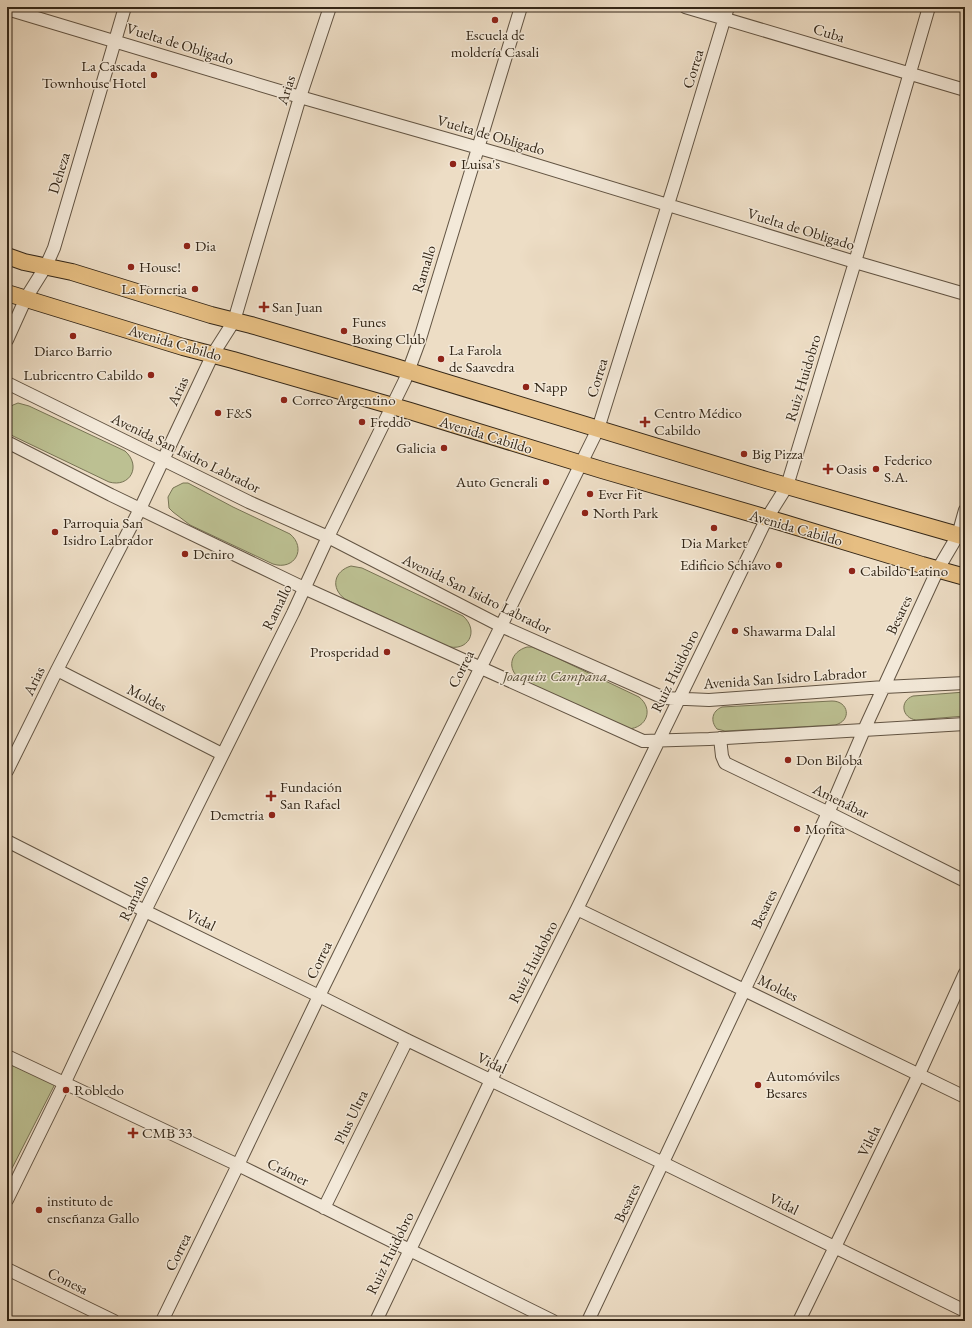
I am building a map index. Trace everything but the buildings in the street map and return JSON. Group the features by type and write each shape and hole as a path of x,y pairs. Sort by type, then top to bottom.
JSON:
{"main road":[{"path":"7,256 72,272 787,486 961,536"},
{"name":"Avenida Cabildo","path":"7,293 183,347 213,354 392,406 965,576"}],"street":[{"name":"Deheza","path":"7,340 26,298 46,266 54,248 125,7"},
{"name":"Arias","path":"7,771 140,509 213,354 234,321 300,97 330,7"},
{"name":"Ramallo","path":"7,1200 64,1084 144,911 409,372 521,7"},
{"name":"Cuba","path":"684,7 965,90"},
{"name":"Correa","path":"162,1321 479,668 502,626 580,463 598,429 728,7"},
{"name":"Ruiz Huidobro","path":"376,1321 491,1080 577,909 767,518 787,486 855,262 929,7"},
{"name":"Vuelta de Obligado","path":"7,9 300,97 478,147 965,294"},
{"name":"Avenida San Isidro Labrador","path":"7,383 249,502 328,537 502,626 582,663 664,698 678,700 709,700 884,687 965,683"},
{"path":"7,442 140,509 304,588 643,741 965,724"},
{"name":"Besares","path":"588,1321 827,812 835,798 864,730 938,569 961,536 965,510"},
{"name":"Moldes","path":"57,670 222,754"},
{"name":"Amenábar","path":"720,738 722,756 725,762 965,881"},
{"name":"Vidal","path":"7,841 144,911 965,1311"},
{"name":"Moldes","path":"577,909 965,1097"},
{"name":"Vilela","path":"799,1321 919,1074 965,973"},
{"name":"Plus Ultra","path":"324,1208 407,1040"},
{"name":"Crámer","path":"7,1056 238,1166 553,1321"},
{"name":"Conesa","path":"7,1269 114,1321"}],"green space":[{"path":"18,403 29,406 125,451 133,463 133,469 128,479 123,482 109,482 13,436 7,431 7,410"},
{"path":"183,483 188,483 233,507 290,534 298,546 296,557 293,561 287,564 273,564 190,525 169,508 168,497 173,488"},
{"path":"351,566 362,568 463,616 471,628 471,634 466,644 454,647 446,646 345,599 337,590 336,580 345,568"},
{"name":"Joaquín Campana","path":"532,647 555,657 639,697 644,702 647,712 644,722 635,728 628,729 521,680 513,671 512,661 521,649"},
{"path":"965,692 965,716 916,720 911,719 905,713 904,705 909,698 913,696"},
{"path":"832,701 842,704 846,712 844,720 835,725 725,731 717,729 713,723 714,714 722,707"},
{"path":"7,1063 55,1084 7,1178"}],"place":[{"name":"Escuela de moldería Casali","path":"495,20"},
{"name":"La Cascada Townhouse Hotel","path":"154,75"},
{"name":"Luisa's","path":"453,164"},
{"name":"Dia","path":"187,246"},
{"name":"House!","path":"131,267"},
{"name":"La Forneria","path":"195,289"},
{"name":"San Juan","path":"264,307"},
{"name":"Funes Boxing Club","path":"344,331"},
{"name":"Diarco Barrio","path":"73,336"},
{"name":"La Farola de Saavedra","path":"441,359"},
{"name":"Lubricentro Cabildo","path":"151,375"},
{"name":"Napp","path":"526,387"},
{"name":"Correo Argentino","path":"284,400"},
{"name":"F&S","path":"218,413"},
{"name":"Freddo","path":"362,422"},
{"name":"Centro Médico Cabildo","path":"645,422"},
{"name":"Galicia","path":"444,448"},
{"name":"Big Pizza","path":"744,454"},
{"name":"Oasis","path":"828,469"},
{"name":"Federico S.A.","path":"876,469"},
{"name":"Auto Generali","path":"546,482"},
{"name":"Ever Fit","path":"590,494"},
{"name":"North Park","path":"585,513"},
{"name":"Dia Market","path":"714,528"},
{"name":"Parroquia San Isidro Labrador","path":"55,532"},
{"name":"Deniro","path":"185,554"},
{"name":"Edificio Schiavo","path":"779,565"},
{"name":"Cabildo Latino","path":"852,571"},
{"name":"Shawarma Dalal","path":"735,631"},
{"name":"Prosperidad","path":"387,652"},
{"name":"Don Biloba","path":"788,760"},
{"name":"Fundación San Rafael","path":"271,796"},
{"name":"Demetria","path":"272,815"},
{"name":"Morita","path":"797,829"},
{"name":"Automóviles Besares","path":"758,1085"},
{"name":"Robledo","path":"66,1090"},
{"name":"CMB 33","path":"133,1133"},
{"name":"instituto de enseñanza Gallo","path":"39,1210"}]}
